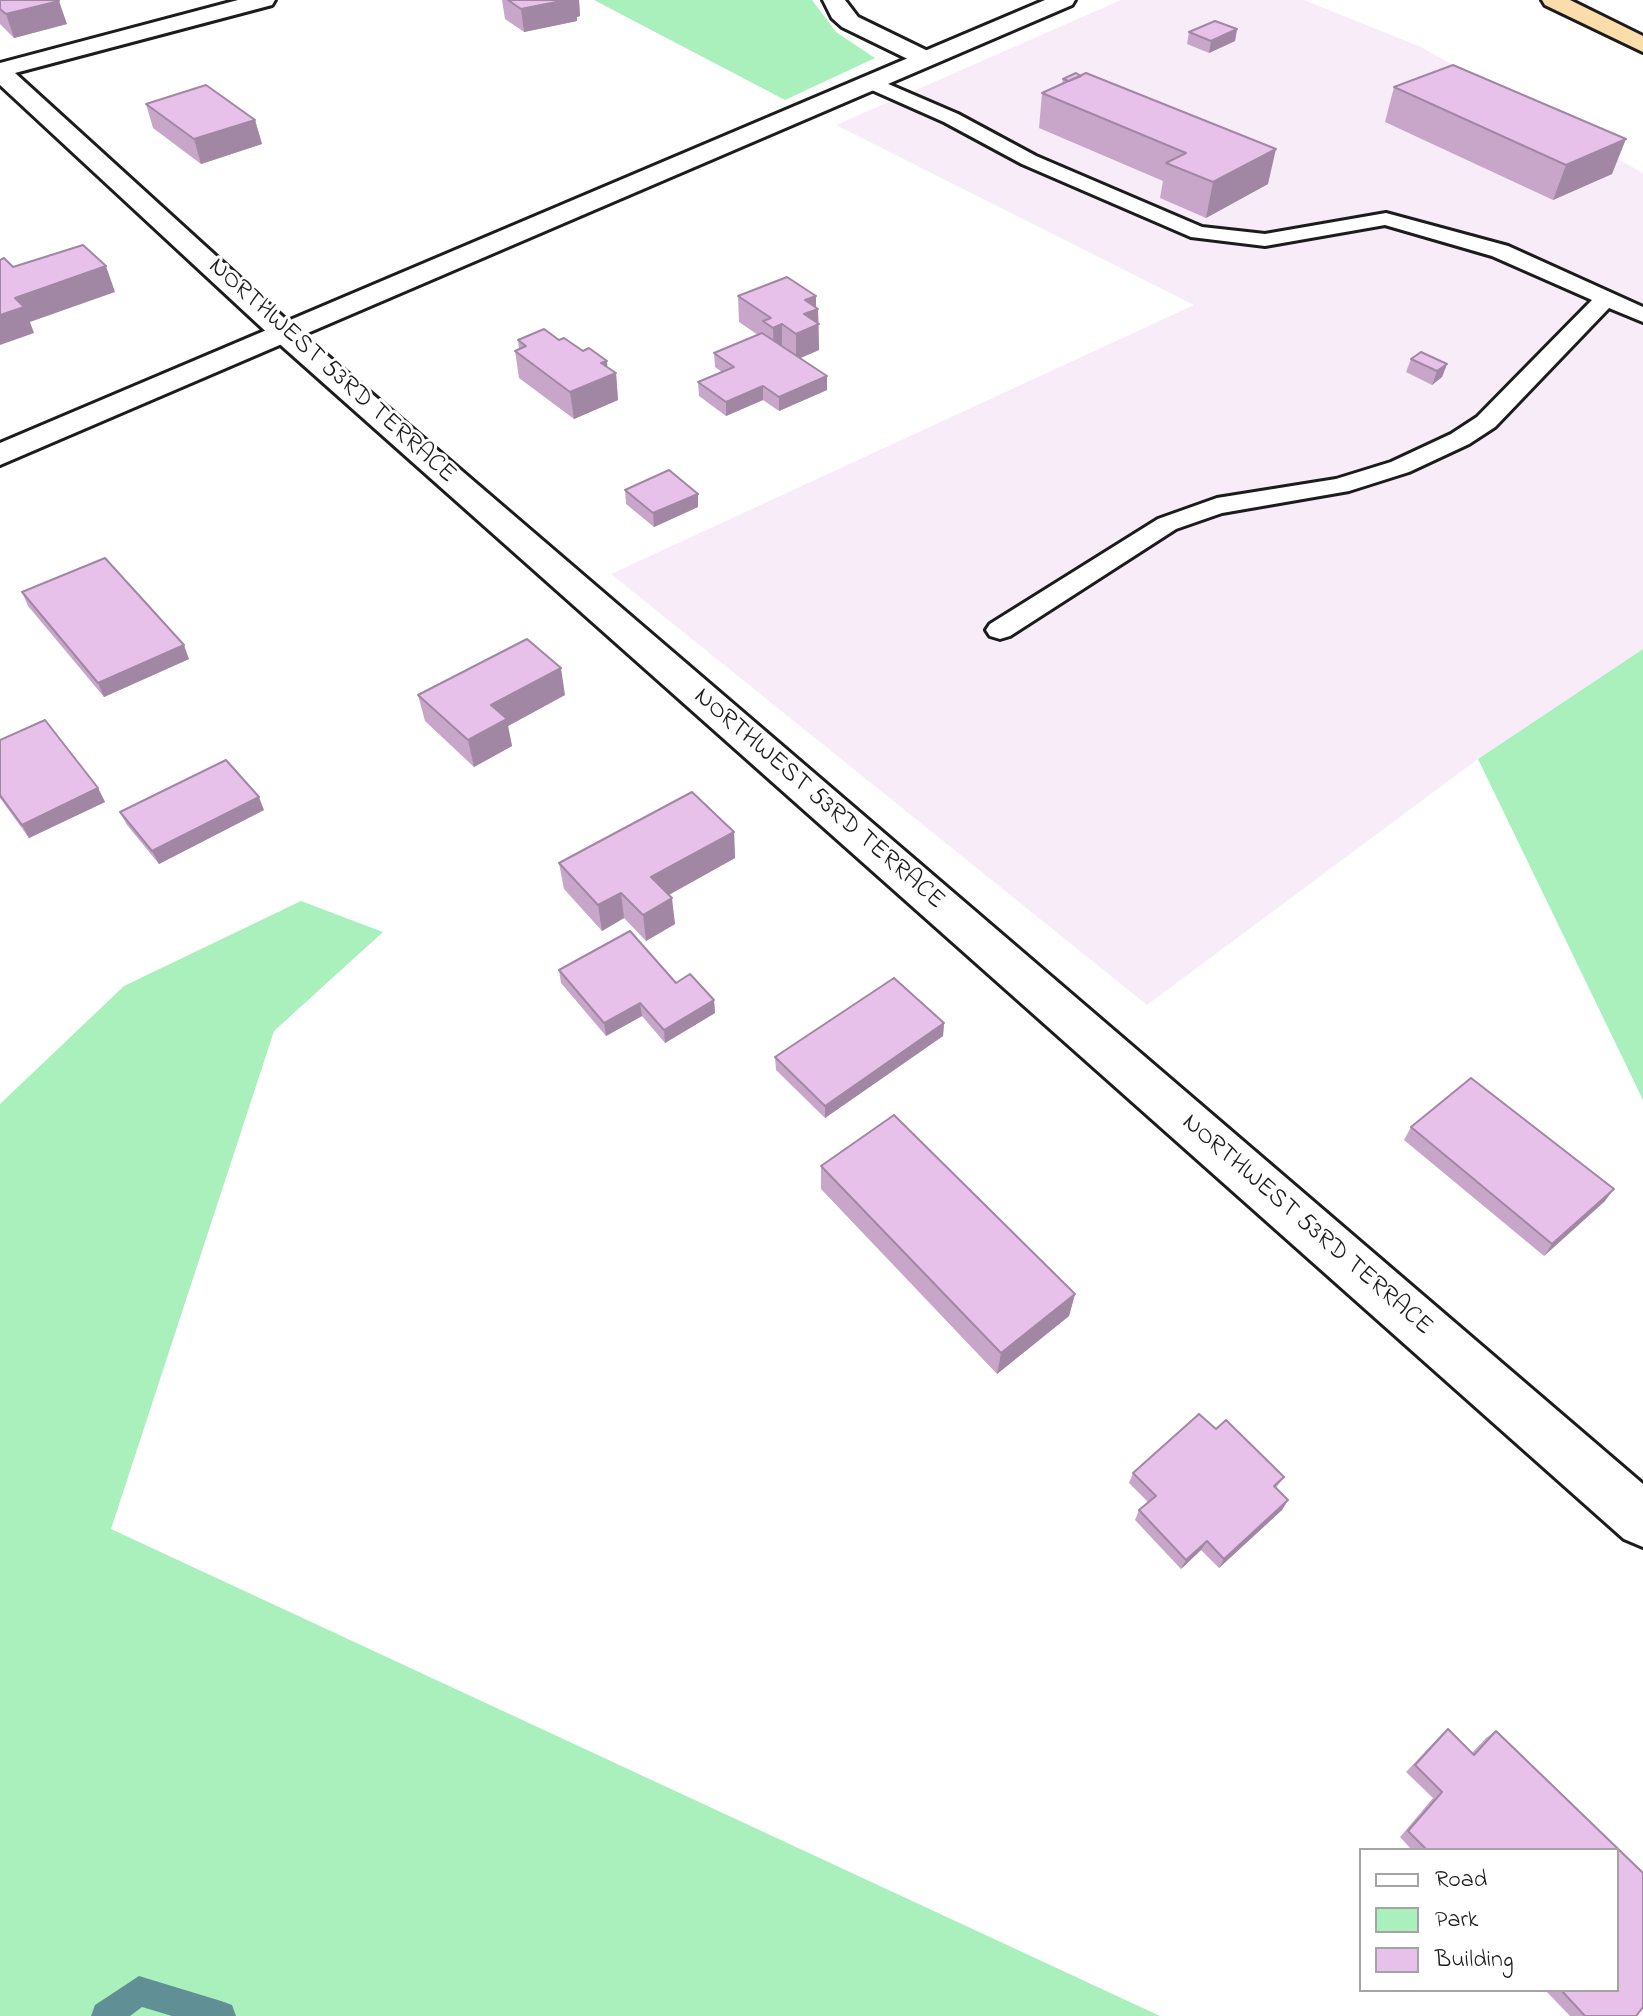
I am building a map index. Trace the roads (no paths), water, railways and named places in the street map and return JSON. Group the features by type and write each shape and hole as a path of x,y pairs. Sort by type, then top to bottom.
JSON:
{"highway":[{"path":"1553,0 1643,45"}],"street":[{"path":"0,71 264,0"},
{"path":"834,0 850,22 926,59"},
{"path":"0,455 1064,0"},
{"name":"NORTHWEST 53RD TERRACE","path":"0,71 284,333 1643,1520"}],"lane":[{"path":"872,83 951,118 1029,160 1198,233 1265,240 1386,219 1500,251 1643,315"},
{"path":"1000,630 1167,524 1217,506 1340,486 1400,467 1460,439 1486,422 1607,298"}],"waterway":[{"path":"106,2016 139,1991 221,2016"}]}
